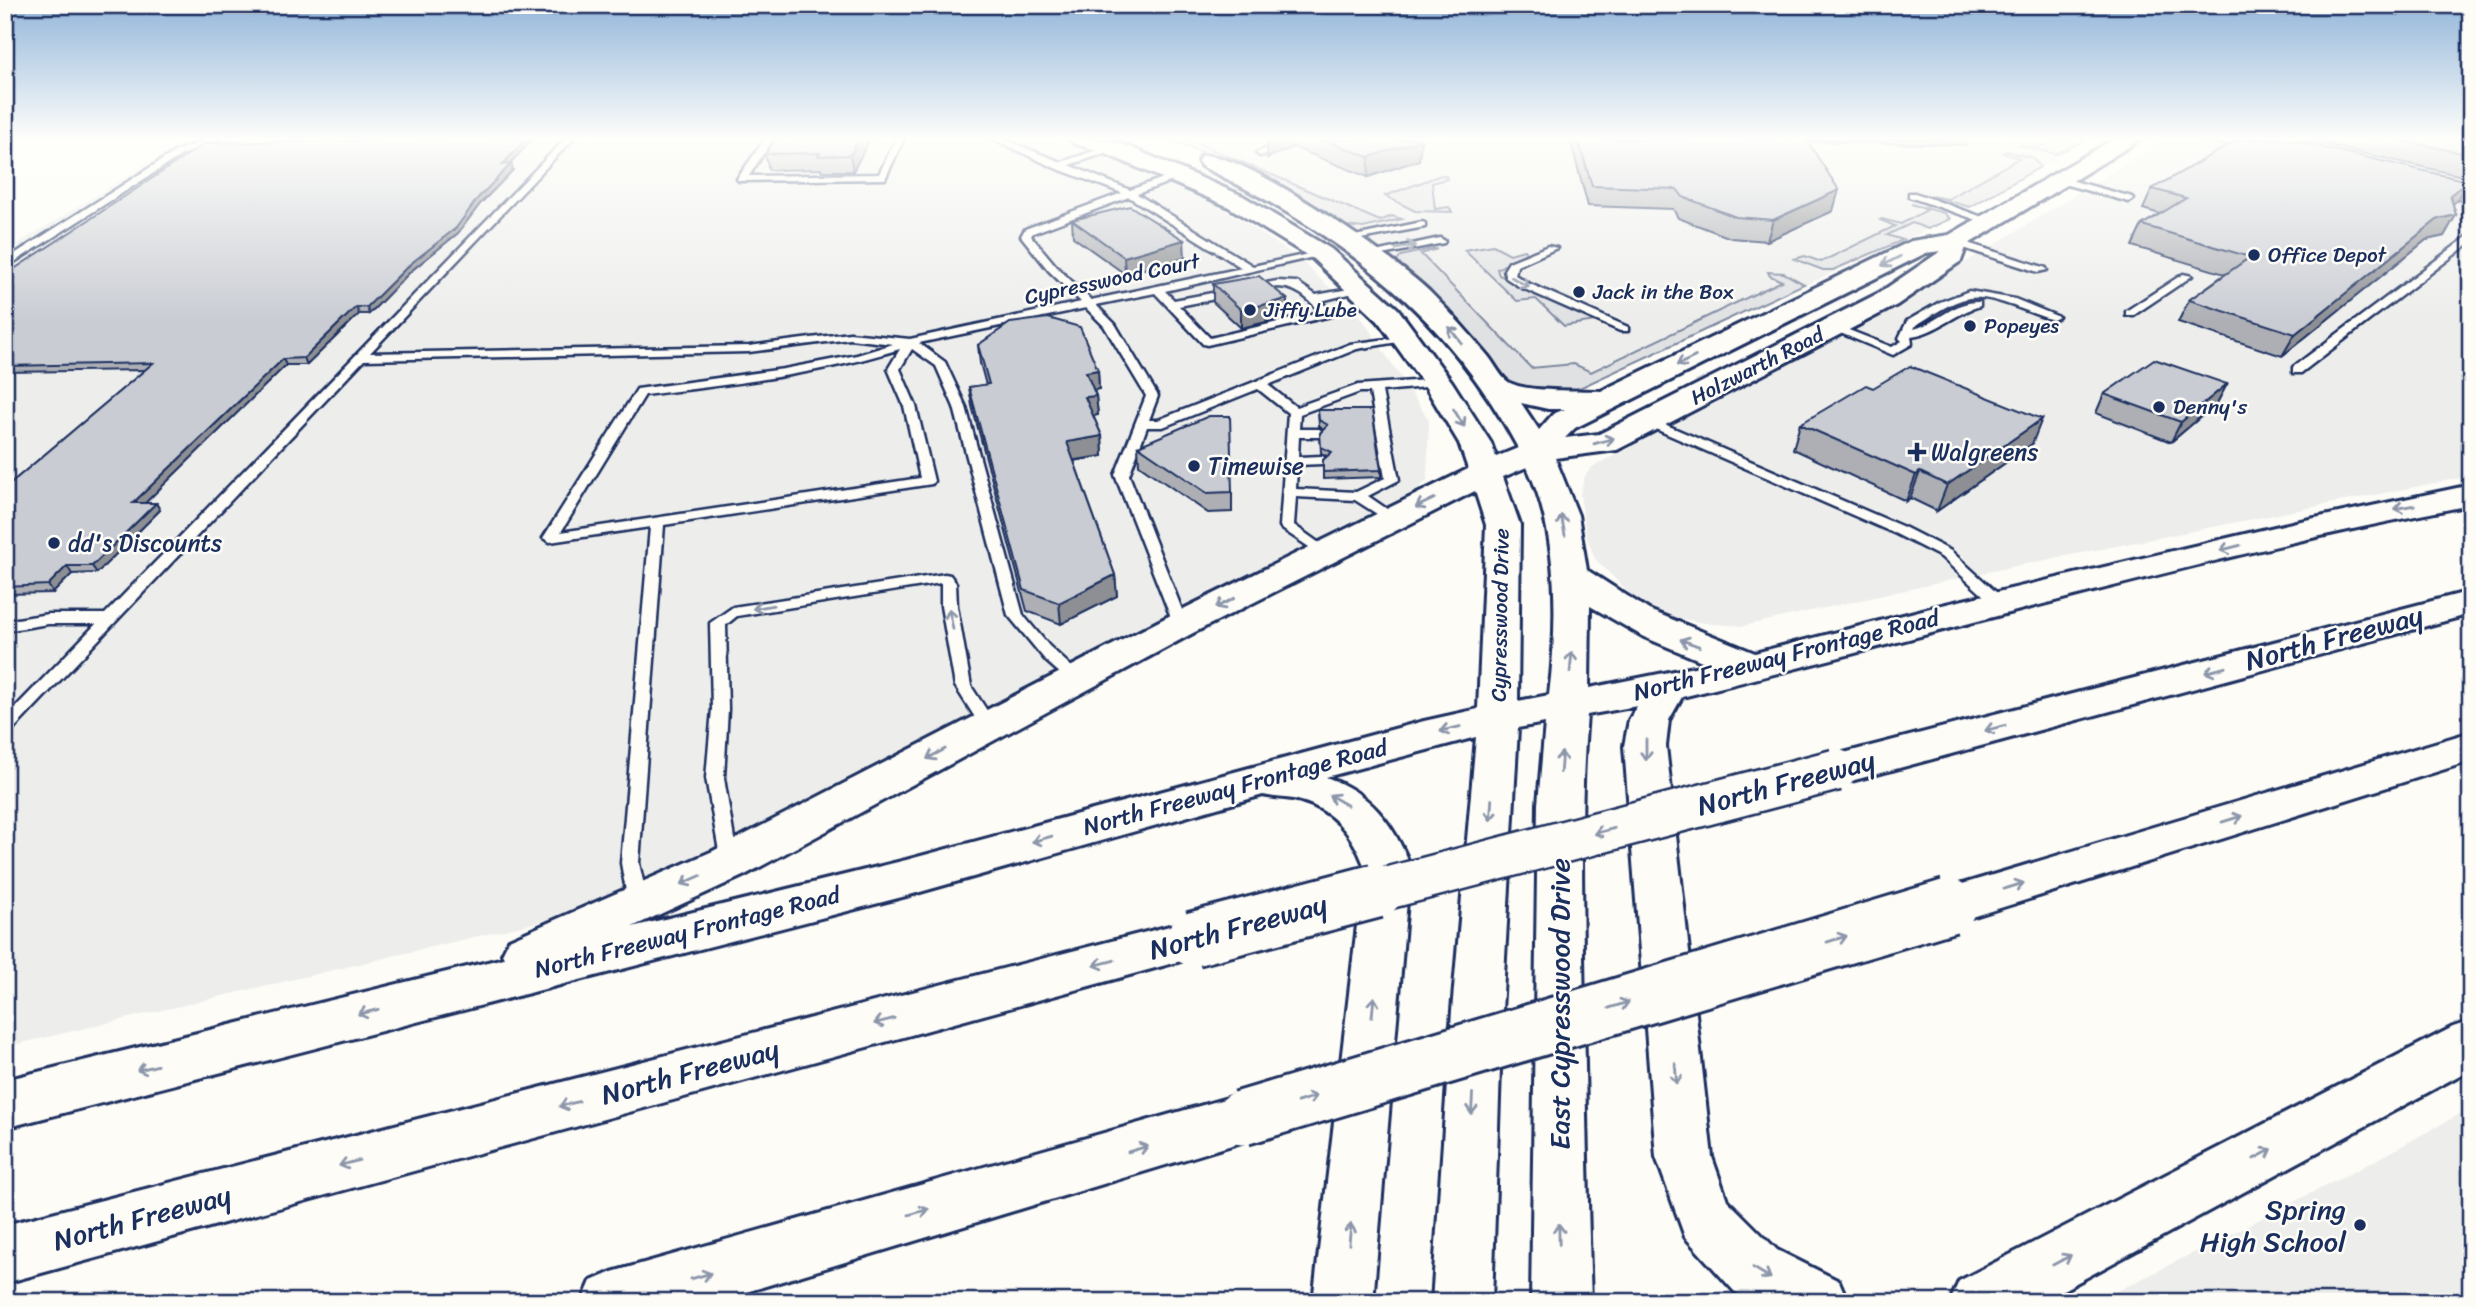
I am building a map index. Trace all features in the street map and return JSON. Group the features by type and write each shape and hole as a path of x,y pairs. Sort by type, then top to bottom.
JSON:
{"main road":[{"name":"Cypresswood Drive","path":"1233,200 1322,254 1388,315 1437,382 1475,443 1503,524 1498,718"},
{"path":"1289,200 1371,254 1433,308 1499,389 1537,451 1556,496 1564,527 1572,655 1566,707"},
{"name":"Holzwarth Road","path":"1537,451 1564,421 1920,246 1955,242 2025,200"},
{"name":"Holzwarth Road","path":"434,995 729,863 1180,625 1486,473 1537,451 1606,443 1888,299 1952,256 1955,242"},
{"path":"1499,389 1548,400 1605,400"},
{"name":"North Freeway Frontage Road","path":"5,1104 906,878 1255,781 1498,718 1667,687 2000,603 2391,510 2471,495"},
{"path":"1569,574 1644,625 1754,667"},
{"name":"North Freeway","path":"5,1254 2471,602"},
{"path":"1667,687 1649,720 1644,747 1684,1157 1705,1217 1756,1272 1818,1302"},
{"name":"East Cypresswood Drive","path":"1561,1302 1560,820 1566,707"},
{"path":"1462,1302 1477,1011 1498,718"},
{"path":"612,1302 1242,1118 2471,746"},
{"path":"1255,781 1281,781 1307,786 1331,795 1352,808 1369,825 1381,844 1387,865 1343,1302"},
{"path":"1996,1299 2471,1043"}],"lane":[{"path":"5,265 106,200"},
{"path":"5,728 511,200"},
{"path":"1111,200 1029,231 1026,236 1052,269 1109,324 1152,396 1122,475 1180,625"},
{"path":"1140,200 1251,269"},
{"path":"1927,200 1989,221"},
{"path":"1350,239 1422,225"},
{"path":"2297,370 2471,237"},
{"path":"1371,254 1440,241"},
{"path":"1955,242 2042,270"},
{"path":"1552,247 1513,264 1508,270 1510,276 1624,329"},
{"name":"Cypresswood Court","path":"909,342 1322,254"},
{"path":"2130,313 2187,276"},
{"path":"1157,289 1207,342 1327,314 1314,299 1293,284 1277,284 1172,304"},
{"path":"1314,299 1360,290"},
{"path":"1832,327 1893,352 1908,342 1905,338 1909,334 1920,333 1960,308 1974,304 1990,304 2047,320"},
{"path":"361,357 749,349 850,336 909,342 941,364 960,407 1016,615 1049,658 1077,679"},
{"path":"1142,424 1159,424 1354,346 1405,338"},
{"path":"909,342 894,369 910,407 927,481 550,538 641,392 784,373 859,358 909,342"},
{"path":"1294,412 1358,389 1437,382"},
{"path":"1259,384 1294,412"},
{"path":"1289,493 1358,496 1392,481 1383,458 1375,388"},
{"path":"1294,412 1287,526 1324,553"},
{"path":"1648,421 1923,542 1946,554 2000,603"},
{"path":"1293,433 1319,433"},
{"path":"1291,461 1322,460"},
{"path":"1358,496 1393,518"},
{"path":"638,904 630,863 657,522"},
{"path":"729,863 715,778 720,709 718,623 721,618 733,612 945,578 949,583 949,606 963,686 989,726"},
{"path":"5,626 48,619 110,619"}],"shaded area":[{"path":"88,200 1211,200 1297,257 1361,317 1429,420 1427,480 1411,496 642,889 581,912 5,1047 5,251"},
{"path":"1300,200 1985,200 1918,234 1573,391 1509,381 1447,308 1396,263 1346,226"},
{"path":"1300,200 1331,200 1380,221 1392,216 1402,219 1363,228 1346,226"},
{"path":"1393,200 1434,200 1435,209 1449,207 1452,212 1415,211"},
{"path":"1945,200 1982,200 1970,207"},
{"path":"2067,200 2471,200 2471,476 2020,565 1743,626 1665,616 1638,602 1595,559 1586,535 1580,494 1585,476 1592,467 1878,316"},
{"path":"1911,204 1944,213 1950,219 1928,229 1912,223 1887,235 1903,240 1833,270 1823,270 1794,259 1805,256 1821,262 1895,226 1880,220 1882,219 1901,224 1927,210"},
{"path":"1493,245 1510,254 1524,250 1526,253 1497,269 1499,275 1595,321 1564,326 1536,299 1517,301 1464,250"},
{"path":"1437,249 1421,254 1531,368 1574,364 1591,372 1782,281 1770,276 1768,272 1784,273 1804,284 1573,391 1558,393 1523,389 1509,381 1447,308 1396,263 1401,256"},
{"name":"Spring High School","path":"2471,1108 2471,1302 2096,1302 2361,1168"}],"building":[{"path":"119,200 477,200 456,228 409,265 367,307 356,307 304,358 283,359 133,503 156,503 92,566 67,566 48,585 5,587 5,482 12,482 153,363 5,366 5,320 9,318 5,318 5,275"},
{"path":"1691,200 1817,200 1773,220 1736,217"},
{"path":"2183,200 2451,200 2456,215 2438,219 2295,334 2189,300 2250,257 2142,225"},
{"path":"1130,206 1184,240 1124,257 1072,220"},
{"path":"1259,276 1287,299 1241,310 1213,284"},
{"path":"1048,318 1080,327 1098,370 1086,372 1096,396 1085,397 1102,436 1067,442 1115,575 1059,603 1024,590 969,387 989,384 978,345 1010,323"},
{"path":"2154,359 2227,384 2181,422 2104,394"},
{"name":"Walgreens","path":"1910,366 2042,419 1947,485 1920,472 1916,475 1800,424 1866,385 1873,388"},
{"path":"1318,410 1372,410 1381,470 1323,472 1323,460 1332,452 1321,447 1320,433 1328,425 1319,420"},
{"path":"1209,416 1230,416 1232,492 1207,493 1138,446"}],"place":[{"name":"Office Depot","path":"2254,255"},
{"name":"Jack in the Box","path":"1579,292"},
{"name":"Jiffy Lube","path":"1250,310"},
{"name":"Popeyes","path":"1970,326"},
{"name":"Denny's","path":"2159,407"},
{"name":"Walgreens","path":"1917,452"},
{"name":"Timewise","path":"1194,466"},
{"name":"dd's Discounts","path":"54,543"},
{"name":"Spring High School","path":"2360,1225"}]}
